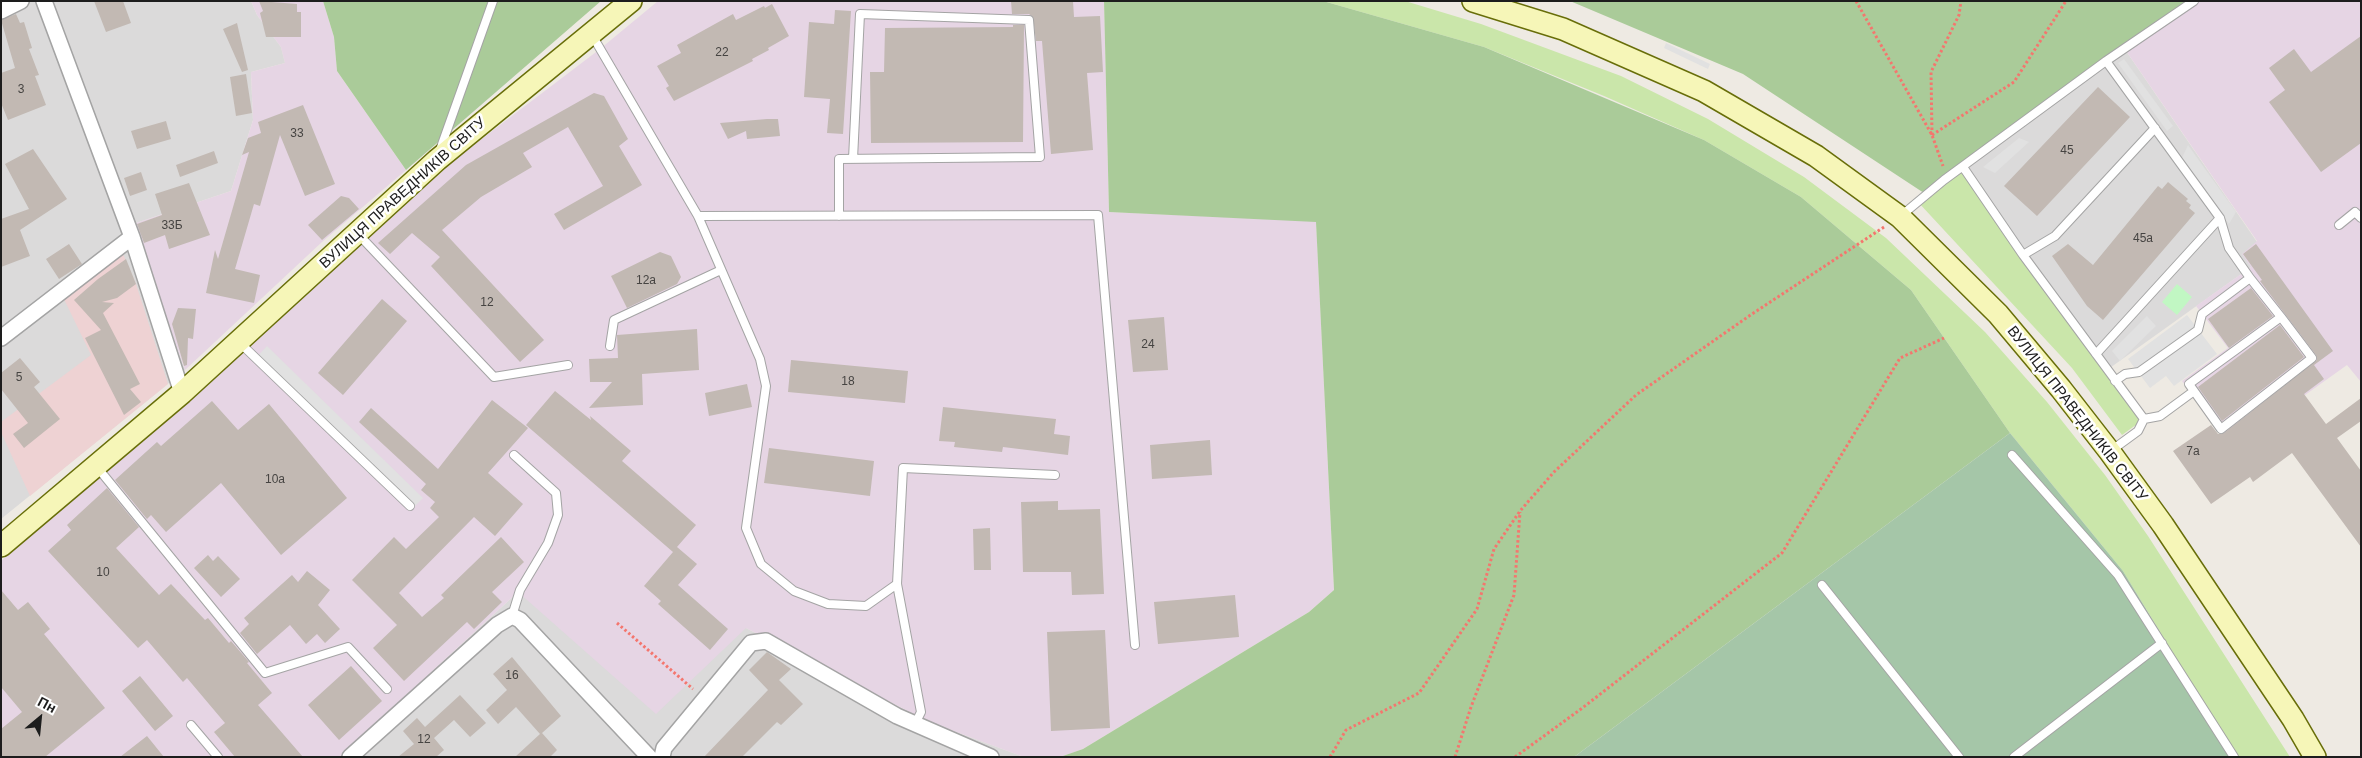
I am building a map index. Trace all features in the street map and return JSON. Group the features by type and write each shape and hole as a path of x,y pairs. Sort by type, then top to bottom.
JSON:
{"main road":[{"name":"ВУЛИЦЯ ПРАВЕДНИКІВ СВІТУ","path":"1,546 182,393 437,160 631,1"},
{"name":"ВУЛИЦЯ ПРАВЕДНИКІВ СВІТУ","path":"1480,3 1563,29 1704,91 1816,156 1900,217 1998,314 2061,389 2110,452 2163,525 2293,719 2315,757"}],"street":[{"path":"1,11 21,1"},
{"path":"44,1 132,237 182,393"},
{"path":"1,338 132,237"},
{"path":"350,757 497,625 512,616 520,620 649,757"},
{"path":"662,757 664,748 751,643 766,641 897,716 990,757"}],"lane":[{"path":"437,160 493,1"},
{"path":"1900,217 1963,166 2106,61 2194,1"},
{"path":"839,216 839,159 853,159 1040,157 1029,20 860,14 853,159"},
{"path":"590,34 698,216 760,359 766,386 746,528 761,564 794,591 828,604 866,606 897,584"},
{"path":"2106,61 2220,218 2230,248 2250,278 2312,358 2222,429 2189,384 2280,317"},
{"path":"2023,255 2055,236 2155,128"},
{"path":"1963,166 2023,255 2144,419"},
{"path":"2339,225 2355,212 2361,218"},
{"path":"698,216 1098,215 1134,645"},
{"path":"2096,354 2220,218"},
{"path":"357,233 494,377 568,365"},
{"path":"610,346 614,320 721,270"},
{"path":"2115,381 2125,374 2139,372 2198,330 2202,314 2250,278"},
{"path":"238,342 410,506"},
{"path":"2144,419 2160,416 2194,391"},
{"path":"2110,452 2138,431 2144,419"},
{"path":"512,616 520,590 548,543 558,515 556,492 514,455"},
{"path":"2012,455 2118,576 2234,757"},
{"path":"96,466 265,673 348,647 387,689"},
{"path":"915,724 921,712 897,584 903,468 1055,475"},
{"path":"1822,585 1959,757"},
{"path":"2014,757 2162,643"},
{"path":"191,725 218,757"}],"path":[{"path":"1856,1 1932,135 1943,168 1944,180"},
{"path":"1932,135 1931,72 1959,15 1961,1"},
{"path":"1932,135 2014,82 2066,1"},
{"path":"1330,757 1346,730 1420,693 1477,609 1494,549 1520,512 1554,472 1636,395 1752,314 1900,217"},
{"path":"1515,757 1589,704 1782,553 1900,358 1944,338"},
{"path":"1456,757 1472,707 1514,595 1520,512"},
{"path":"617,623 705,699"}],"shaded area":[{"path":"1,1 251,1 257,15 281,47 285,63 251,72 253,120 231,191 133,224 185,370 1,519"},
{"path":"251,1 323,1 334,37 337,71 406,170 322,242 185,370 133,224 231,191 253,120 251,72 285,63 281,47 257,15"},
{"path":"658,1 1104,1 1109,212 1316,221 1334,590 1309,612 1083,749 1060,757 1024,757 929,722 746,628 656,714 518,592 339,757 1,757 1,561 188,402 458,157 600,49"},
{"path":"2194,1 2361,1 2361,382 2347,365 2231,448 2182,381 2228,348 2196,306 2251,267 2242,254 2257,241 2124,48"},
{"path":"1666,43 1710,64 1708,69 1664,48"},
{"path":"2124,48 2257,242 2251,267 2107,370 1963,167"},
{"path":"2124,59 2173,126 2167,131 2118,63"},
{"path":"2019,138 2029,142 1995,173 1983,167"},
{"path":"2188,145 2236,212 2229,224 2182,158"},
{"path":"123,254 136,284 168,384 30,496 1,432 1,422 91,355 62,295 112,258"},
{"path":"2187,315 2217,354 2174,386 2166,376 2150,388 2128,359"},
{"path":"2147,316 2156,326 2120,361 2112,351"},
{"path":"267,346 423,498 410,511 254,360"},
{"path":"518,592 746,628 929,722 1024,757 339,757"}],"green space":[{"path":"323,1 601,1 406,170 337,71 334,37"},
{"path":"1104,1 1323,1 1484,47 1704,140 1801,197 1911,290 2010,433 1574,757 1060,757 1083,749 1309,612 1334,590 1316,222 1109,212"},
{"path":"1323,1 1405,1 1481,24 1621,76 1708,119 1804,177 1886,238 1985,332 2047,402 2105,475 2148,536 2290,757 2236,757 2123,571 2010,433 1911,290 1801,197 1704,140 1604,96 1484,47"},
{"path":"1570,1 2194,1 1927,195 1743,74"},
{"path":"1963,167 2144,419 2122,435 2072,368 1918,202"},
{"path":"2177,284 2192,297 2177,315 2162,302"},
{"path":"2010,433 2123,571 2236,757 1574,757"}],"building":[{"path":"94,1 123,1 131,23 106,32"},
{"path":"259,1 297,4 297,12 301,12 301,37 266,37 260,13 263,11"},
{"path":"1011,1 1073,1 1074,17 1100,16 1103,72 1087,73 1093,150 1051,154 1042,41 1036,41 1033,17 1029,14 1012,14"},
{"path":"772,4 789,36 752,59 753,61 674,101 666,88 669,86 657,66 681,53 677,45 733,14 736,20"},
{"path":"835,10 851,11 843,134 827,133 830,99 804,97 809,22 834,24"},
{"path":"16,14 20,23 24,22 32,48 29,49 39,75 35,76 46,105 8,120 1,103 1,73 15,68 1,20"},
{"path":"237,23 248,70 242,72 223,29"},
{"path":"1013,25 1024,25 1023,142 871,143 870,72 884,72 885,28 1013,27"},
{"path":"2361,36 2361,143 2321,172 2269,102 2285,90 2269,68 2294,49 2311,72"},
{"path":"246,74 252,113 236,116 230,77"},
{"path":"2098,87 2130,117 2037,216 2004,186"},
{"path":"594,93 604,96 628,139 619,146 642,185 564,230 554,214 603,186 568,127 523,153 532,167 481,197 442,230 544,340 520,362 431,266 440,257 412,233 390,254 378,243 466,165"},
{"path":"303,105 335,184 305,196 280,135 260,206 254,204 235,269 260,275 254,303 206,293 215,250 218,259 249,152 242,155 248,138 261,133 258,122"},
{"path":"778,119 780,136 747,139 746,131 728,139 720,123"},
{"path":"166,121 171,139 137,149 131,131"},
{"path":"33,149 67,199 20,230 30,256 1,267 1,219 29,209 5,164"},
{"path":"214,151 218,163 180,177 176,165"},
{"path":"141,172 147,190 130,196 124,178"},
{"path":"2168,182 2188,199 2186,201 2191,205 2189,208 2195,213 2103,320 2087,306 2052,256 2068,244 2093,265 2158,186 2162,189"},
{"path":"189,183 210,235 169,249 165,235 144,243 137,224 162,215 155,194"},
{"path":"341,196 349,198 359,209 322,240 308,225"},
{"path":"69,244 82,264 59,279 46,259"},
{"path":"2256,244 2333,351 2314,365 2324,379 2304,394 2326,424 2361,398 2361,421 2337,438 2361,471 2361,547 2292,453 2253,482 2250,477 2211,504 2173,451 2211,425 2218,434 2224,433 2317,360 2316,355 2260,281 2262,280 2243,254"},
{"path":"660,252 671,256 681,277 677,284 627,308 611,276"},
{"path":"126,259 136,284 117,298 102,302 114,303 103,313 140,384 130,389 141,402 124,415 85,338 101,330 74,300 98,279"},
{"path":"2251,288 2273,316 2229,348 2208,319"},
{"path":"382,299 407,321 343,395 318,373"},
{"path":"178,308 196,309 193,339 188,338 187,365 184,366 172,324"},
{"path":"1164,317 1168,370 1133,372 1128,320"},
{"path":"2280,325 2304,357 2222,421 2198,387"},
{"path":"697,329 699,370 642,374 643,405 589,408 612,382 590,382 589,359 618,358 617,335"},
{"path":"20,358 40,382 34,387 60,419 24,448 13,434 28,423 1,389 1,373"},
{"path":"791,360 908,371 905,403 788,392"},
{"path":"747,384 752,407 709,416 705,393"},
{"path":"555,391 591,420 590,416 631,451 622,461 696,525 677,547 697,564 678,585 728,629 710,650 658,604 661,601 644,586 673,552 526,425"},
{"path":"492,400 528,428 488,473 523,504 495,536 474,517 399,593 422,617 444,598 441,595 501,537 524,562 492,592 502,602 474,629 467,622 404,681 373,648 397,625 352,580 394,537 406,549 439,517 430,508 435,502 421,490 426,484 359,422 371,408 438,469"},
{"path":"212,401 238,430 269,404 347,498 281,555 221,483 166,532 151,515 147,519 115,480 157,442 161,446"},
{"path":"943,407 1056,419 1054,434 1070,436 1068,455 1003,447 1002,452 954,447 955,442 939,441"},
{"path":"1210,440 1212,475 1152,479 1150,445"},
{"path":"769,448 874,461 870,496 764,483"},
{"path":"107,488 139,527 116,548 159,595 171,584 205,620 208,618 229,643 231,641 272,693 258,705 303,757 235,757 214,732 225,723 187,678 183,682 147,640 138,648 48,551 71,530 67,525"},
{"path":"1058,501 1058,510 1100,509 1104,594 1072,595 1071,572 1023,572 1021,502"},
{"path":"990,528 991,570 974,570 973,529"},
{"path":"208,555 213,561 218,556 240,579 221,597 194,568"},
{"path":"307,571 330,590 318,605 340,629 325,643 317,634 306,644 290,625 257,654 240,633 249,624 244,618 292,575 298,582"},
{"path":"1,590 18,610 28,602 50,629 44,634 105,708 45,757 1,757 1,729 22,712 1,687"},
{"path":"1235,595 1239,637 1158,644 1154,602"},
{"path":"1105,630 1110,728 1051,731 1047,632"},
{"path":"767,652 791,669 779,680 803,704 781,725 777,722 742,757 704,757 768,690 749,670"},
{"path":"512,657 561,716 542,733 557,750 550,757 515,757 540,734 516,707 498,724 486,710 507,690 493,674"},
{"path":"351,666 382,701 339,740 308,705"},
{"path":"140,676 173,716 155,731 122,691"},
{"path":"460,695 486,723 470,737 454,720 434,738 444,750 436,757 398,757 414,744 403,731 417,718 425,727"},
{"path":"147,736 164,757 120,757"}]}
